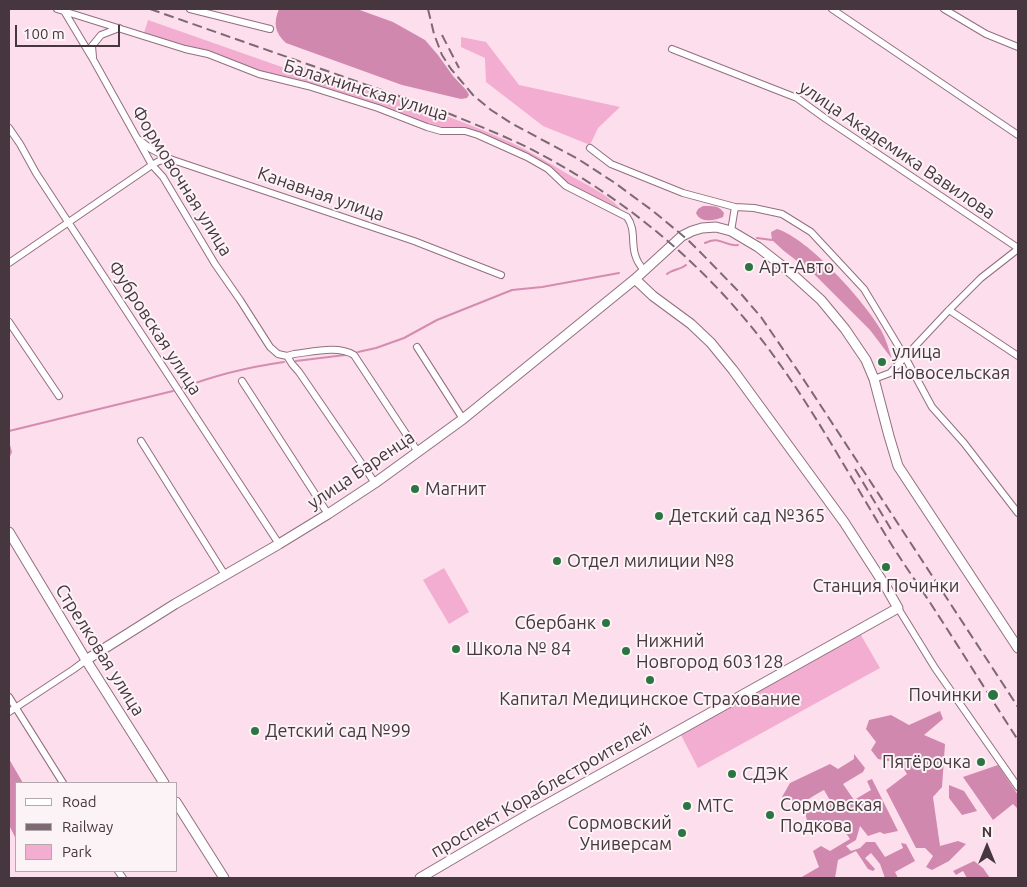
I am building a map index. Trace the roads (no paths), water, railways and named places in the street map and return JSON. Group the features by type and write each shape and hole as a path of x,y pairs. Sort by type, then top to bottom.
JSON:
{"street":[{"path":"190,9 270,29"},
{"path":"832,9 1018,135"},
{"path":"944,9 986,34 1018,47"},
{"name":"Балахнинская улица","path":"60,10 185,49 208,54 259,74 308,86 378,108 427,127 441,131 465,131 478,135 528,157 548,169 566,186 627,217 631,222 635,256 644,270"},
{"name":"Формовочная улица","path":"60,10 94,61 152,165 163,177 215,264 270,347 274,351 287,356 375,483"},
{"path":"94,61 92,46 101,35 119,28"},
{"name":"улица Академика Вавилова","path":"672,49 797,98 1018,248"},
{"name":"Фубровская улица","path":"9,128 36,173 279,544"},
{"name":"Канавная улица","path":"135,136 151,149 170,159 414,241 501,276"},
{"path":"590,148 611,164 683,193 734,207 754,208 782,214 811,232 864,288 906,357 932,406 964,443 1018,513"},
{"path":"9,263 152,165 159,161 170,159"},
{"path":"734,207 730,231 758,247 821,300 845,329 866,360 874,380 898,466 1018,648"},
{"name":"улица Баренца","path":"86,660 175,604 328,514 375,483 463,419 635,279 682,236 702,228 716,227 730,231"},
{"path":"874,380 890,374 981,278 1018,248"},
{"path":"635,279 653,296 691,324 711,343 733,370 844,522 935,668 1018,787"},
{"path":"949,310 1018,356"},
{"path":"9,322 59,396"},
{"path":"417,346 463,419"},
{"path":"287,356 340,349 354,355 418,452"},
{"path":"242,381 328,514"},
{"path":"141,441 225,575"},
{"name":"Стрелковая улица","path":"9,532 86,660 163,782"},
{"name":"проспект Кораблестроителей","path":"420,878 524,817 898,608"},
{"path":"9,712 86,660"},
{"path":"9,697 62,782"},
{"path":"178,805 224,878"}],"waterway":[{"path":"757,238 772,240"},
{"path":"705,243 715,240 738,245"},
{"path":"667,274 686,265"},
{"path":"358,352 404,338 437,320 512,290 542,287 619,273"},
{"path":"296,361 345,355"},
{"path":"182,388 232,372 284,362"},
{"path":"9,431 173,391"},
{"path":"9,445 11,452 9,456"}],"railway":[{"path":"150,9 450,114 508,138 575,174 606,194 666,239 720,291 768,348 815,418 893,547 1018,740"},
{"path":"428,9 434,34 442,55 473,95 511,123 578,159 653,211 688,240 761,317 1018,707"},
{"path":"442,35 459,68"},
{"path":"855,469 892,531"}],"place":[{"name":"Арт-Авто","path":"749,267"},
{"name":"улица Новосельская","path":"882,362"},
{"name":"Магнит","path":"415,489"},
{"name":"Детский сад №365","path":"659,516"},
{"name":"Отдел милиции №8","path":"557,561"},
{"name":"Станция Починки","path":"886,567"},
{"name":"Сбербанк","path":"606,623"},
{"name":"Школа № 84","path":"456,649"},
{"name":"Нижний Новгород 603128","path":"626,651"},
{"name":"Капитал Медицинское Страхование","path":"650,680"},
{"name":"Починки","path":"993,695"},
{"name":"Детский сад №99","path":"255,731"},
{"name":"Пятёрочка","path":"981,762"},
{"name":"СДЭК","path":"732,774"},
{"name":"МТС","path":"687,806"},
{"name":"Сормовская Подкова","path":"770,815"},
{"name":"Сормовский Универсам","path":"682,833"}]}
